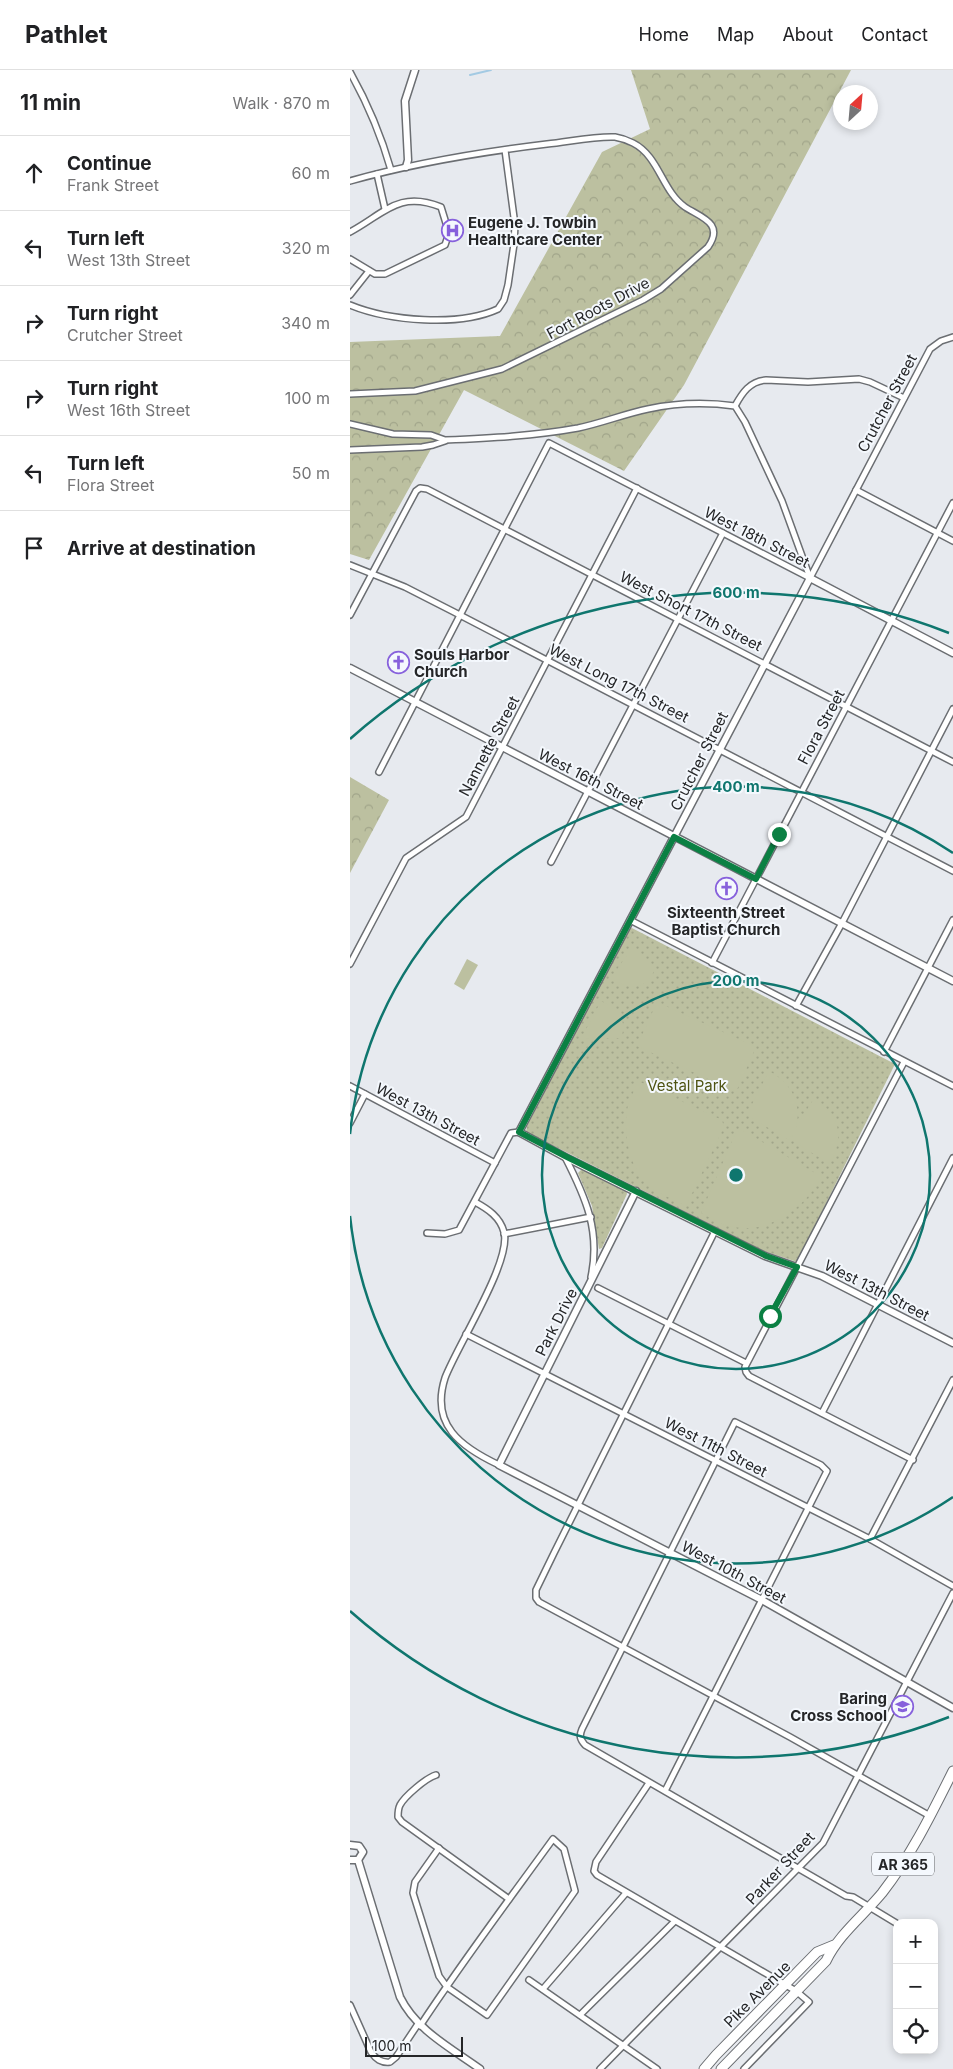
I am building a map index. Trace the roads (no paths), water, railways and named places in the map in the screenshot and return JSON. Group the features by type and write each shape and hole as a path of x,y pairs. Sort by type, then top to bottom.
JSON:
{"main road":[{"name":"Pike Avenue","path":"721,2069 826,1960 834,1945 869,1908 901,1867 953,1771"},
{"name":"Pike Avenue","path":"704,2069 817,1952 834,1945"}],"street":[{"path":"406,167 408,160 405,101 414,70"},
{"path":"350,72 366,100 377,126 391,170"},
{"name":"Fort Roots Drive","path":"350,394 416,391 483,375 513,365 654,294 702,255 710,244 713,229 710,222 685,207 676,198 654,163 635,144 613,137 504,150"},
{"path":"350,181 391,170 504,150 515,224 511,272 502,304 498,310 461,318 439,319 372,313 350,305"},
{"path":"377,174 384,209"},
{"path":"350,232 370,221 384,209 417,201 440,207 445,217 448,238 446,244 432,252 384,274 375,274 350,259"},
{"path":"350,295 369,271"},
{"name":"Crutcher Street","path":"427,1233 445,1234 459,1230 512,1134 519,1132 764,662 930,349 940,341 953,337"},
{"path":"735,406 750,385 759,380 808,382 859,379 870,382 904,398"},
{"path":"350,450 422,447 445,440 548,433 592,425 670,405 717,404 735,406"},
{"path":"735,406 745,422 782,500 810,578"},
{"path":"350,424 393,434 431,435 445,440"},
{"name":"West 18th Street","path":"505,529 549,443 953,653"},
{"name":"West Short 17th Street","path":"372,573 416,491 420,488 427,488 953,762"},
{"name":"Nannette Street","path":"350,964 402,864 410,854 466,817 637,488"},
{"path":"856,490 953,541"},
{"name":"Flora Street","path":"712,963 953,502"},
{"path":"380,772 505,529"},
{"path":"552,862 723,533"},
{"name":"West Long 17th Street","path":"350,565 372,573 547,660 953,871"},
{"path":"350,615 372,573"},
{"name":"West 16th Street","path":"350,668 953,981"},
{"path":"796,1006 842,924 953,709"},
{"path":"630,920 953,1086"},
{"path":"884,1052 953,920"},
{"path":"904,1062 746,1363 745,1370 749,1376 912,1460"},
{"name":"West 13th Street","path":"350,1086 495,1163"},
{"path":"350,1123 365,1094"},
{"name":"West 13th Street","path":"519,1132 715,1232 773,1259 822,1276 953,1343"},
{"path":"565,1156 583,1192 590,1217 594,1259 590,1282"},
{"path":"822,1413 953,1158"},
{"name":"Park Drive","path":"499,1465 636,1191"},
{"path":"475,1202 492,1213 502,1226 505,1245 498,1267 444,1378 441,1396 443,1414 449,1429 460,1443 499,1465"},
{"path":"504,1234 590,1217"},
{"path":"715,1232 536,1590 536,1598 539,1602 623,1646 930,1816"},
{"path":"598,1288 746,1363"},
{"name":"West 11th Street","path":"466,1334 870,1539 953,1586"},
{"path":"870,1539 953,1380"},
{"path":"665,1791 807,1507 827,1471 824,1467 735,1422 582,1729 581,1740 585,1745 649,1783 893,1921"},
{"name":"West 10th Street","path":"499,1465 762,1600 953,1708"},
{"name":"Parker Street","path":"600,2069 800,1869 823,1843 953,1593"},
{"path":"436,1776 428,1778 399,1806 398,1817 402,1822 509,1899"},
{"path":"649,1783 596,1862 594,1871 597,1875 626,1893 796,1991 809,2002 744,2069"},
{"path":"350,2005 371,2052 385,2063 390,2062 447,1987 553,1839 564,1849 574,1891 488,2015 447,1987 439,1976 413,1893 415,1882 439,1848"},
{"path":"350,1845 356,1844 362,1848 362,1855 358,1860"},
{"path":"350,1860 358,1860"},
{"path":"358,1860 400,1997 406,2009 419,2025 480,2069"},
{"path":"543,1989 626,1893"},
{"path":"580,2015 675,1921"},
{"path":"529,1980 657,2069"}],"waterway":[{"path":"470,75 491,70"}],"place":[{"name":"Eugene J. Towbin Healthcare Center","path":"452,231"},
{"name":"Souls Harbor Church","path":"398,663"},
{"name":"Sixteenth Street Baptist Church","path":"726,889"},
{"name":"Baring Cross School","path":"903,1707"}],"park label":[{"name":"Vestal Park","path":"687,1085"}]}
